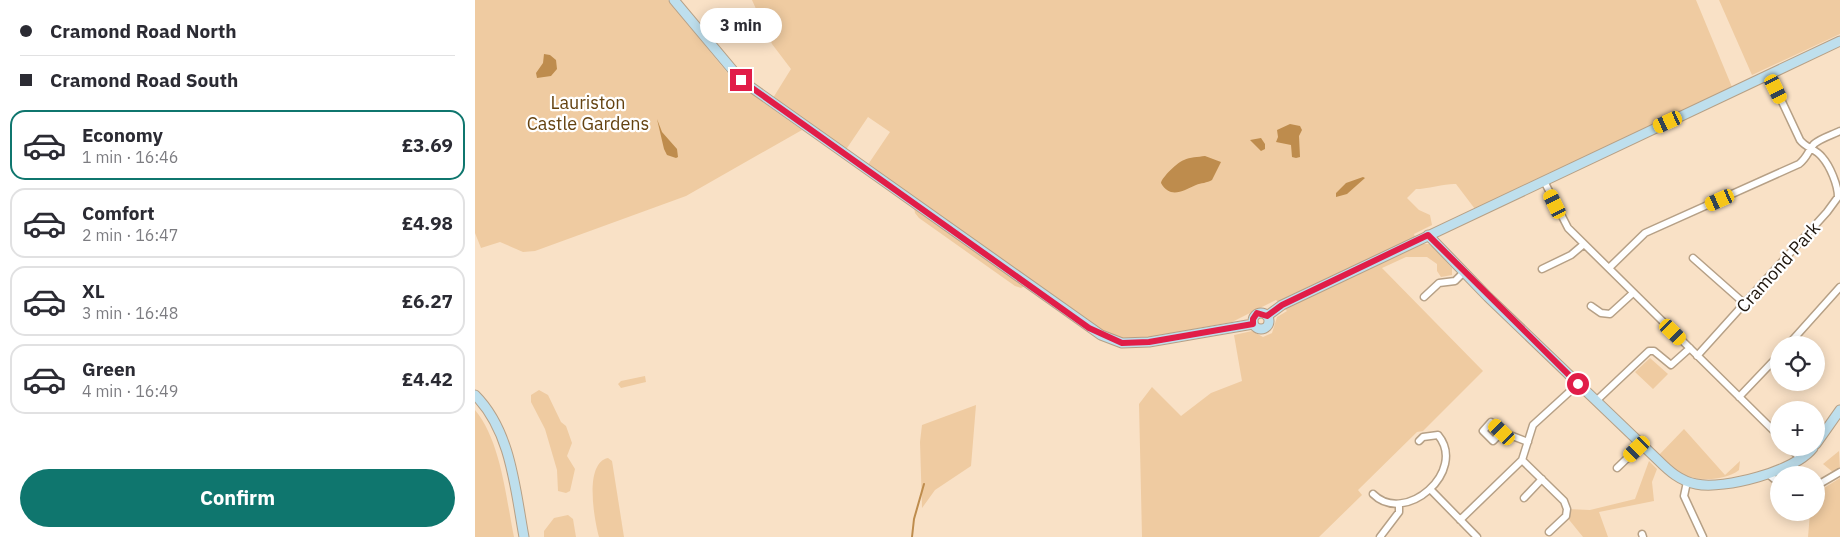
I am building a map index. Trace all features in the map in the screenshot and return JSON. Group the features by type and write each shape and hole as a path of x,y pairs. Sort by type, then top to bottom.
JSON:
{"street":[{"path":"674,0 741,80 1089,328 1122,343 1149,342 1253,324 1253,319 1257,313 1267,316 1282,305 1840,41"},
{"name":"Cramond Park","path":"1697,356 1836,200 1838,190 1828,166 1822,157 1800,140 1769,74"},
{"path":"1609,268 1645,234 1799,164 1807,158 1811,149 1818,141 1840,131"},
{"path":"1544,181 1564,222 1584,244 1770,427"},
{"path":"1428,235 1670,472 1687,482 1711,485 1769,474 1804,456"},
{"path":"1542,269 1571,255 1584,244"},
{"path":"1693,258 1745,304"},
{"path":"1424,297 1439,283 1455,281 1464,272"},
{"path":"1796,336 1840,287"},
{"path":"1591,306 1601,313 1609,314 1633,293"},
{"path":"1597,401 1649,351 1654,352 1671,365 1690,348"},
{"path":"1739,397 1770,364"},
{"path":"1460,520 1522,460 1533,426 1578,384"},
{"path":"475,395 490,411 505,442 524,537"},
{"path":"1825,431 1840,410"},
{"path":"1502,432 1528,442"},
{"path":"1373,494 1382,501 1399,504 1413,500 1430,489 1440,478 1445,462 1444,444 1437,435 1423,437 1419,441"},
{"path":"1617,468 1642,444"},
{"path":"1798,456 1801,459"},
{"path":"1522,460 1564,501 1567,508 1566,516 1549,532"},
{"path":"1825,481 1840,472"},
{"path":"1523,498 1542,479"},
{"path":"1687,482 1685,496 1703,537"},
{"path":"1430,489 1477,537"},
{"path":"1380,537 1399,512 1399,504"}],"green space":[{"name":"Lauriston Castle Gardens","path":"475,0 668,0 734,81 802,130 686,196 535,251 523,252 500,242 481,248 475,233"},
{"path":"752,0 1696,0 1732,87 1475,209 1456,184 1416,189 1407,198 1419,210 1430,215 1432,225 1414,234 1418,244 1430,244 1452,268 1452,275 1441,277 1437,271 1437,264 1427,257 1406,257 1382,268 1483,371 1423,431 1417,432 1358,490 1362,495 1319,537 1142,537 1139,404 1152,387 1181,416 1211,393 1242,381 1234,335 1252,331 1263,337 1272,333 1277,317 1287,311 1276,300 1232,322 1139,339 1115,339 1029,284 1021,288 1015,286 919,218 915,213 913,200 867,166 890,132 868,117 845,151 773,98 791,69 772,44"},
{"path":"1719,0 1840,0 1840,34 1752,75"},
{"path":"1650,358 1668,374 1653,389 1635,372"},
{"path":"645,376 646,382 621,388 618,384 621,381"},
{"path":"539,390 548,395 561,422 566,426 572,443 567,456 575,469 570,491 566,493 558,491 557,470 545,429 531,402 531,395"},
{"path":"976,405 971,466 935,490 922,508 920,442 922,425"},
{"path":"475,410 491,437 497,454 514,537 475,537"},
{"path":"1684,429 1725,475 1740,461 1739,470 1733,474 1718,478 1702,479 1687,476 1675,469 1659,455"},
{"path":"1839,451 1840,470 1834,473 1823,464"},
{"path":"608,458 612,461 624,537 599,537 597,529 593,505 593,480 601,462"},
{"path":"1649,461 1657,469 1652,482 1654,501 1599,512 1608,537 1583,537 1566,516 1567,509 1590,510 1635,499"},
{"path":"1840,478 1840,537 1808,537 1809,521 1825,521 1825,487"},
{"path":"568,515 573,519 576,537 544,537 544,531 554,518"}],"shaded area":[{"path":"544,54 550,55 556,60 557,69 551,76 537,78 536,73 543,63"},
{"path":"657,119 662,132 677,149 678,157 667,155"},
{"path":"1290,124 1300,126 1302,130 1299,136 1300,157 1296,158 1292,157 1291,145 1276,142 1278,137 1277,130"},
{"path":"1261,138 1265,144 1265,149 1261,151 1250,140"},
{"path":"1205,156 1221,162 1212,180 1177,192 1168,191 1161,183 1167,174 1181,161"},
{"path":"1365,178 1347,194 1336,197 1336,193 1346,183"}],"waterway":[{"path":"912,537 914,519 924,484"}],"route":[{"path":"741,80 1089,328 1112,341 1122,343 1149,342 1236,325 1253,324 1254,316 1257,313 1266,314 1267,316 1282,305 1428,235 1488,297 1578,384"}]}
